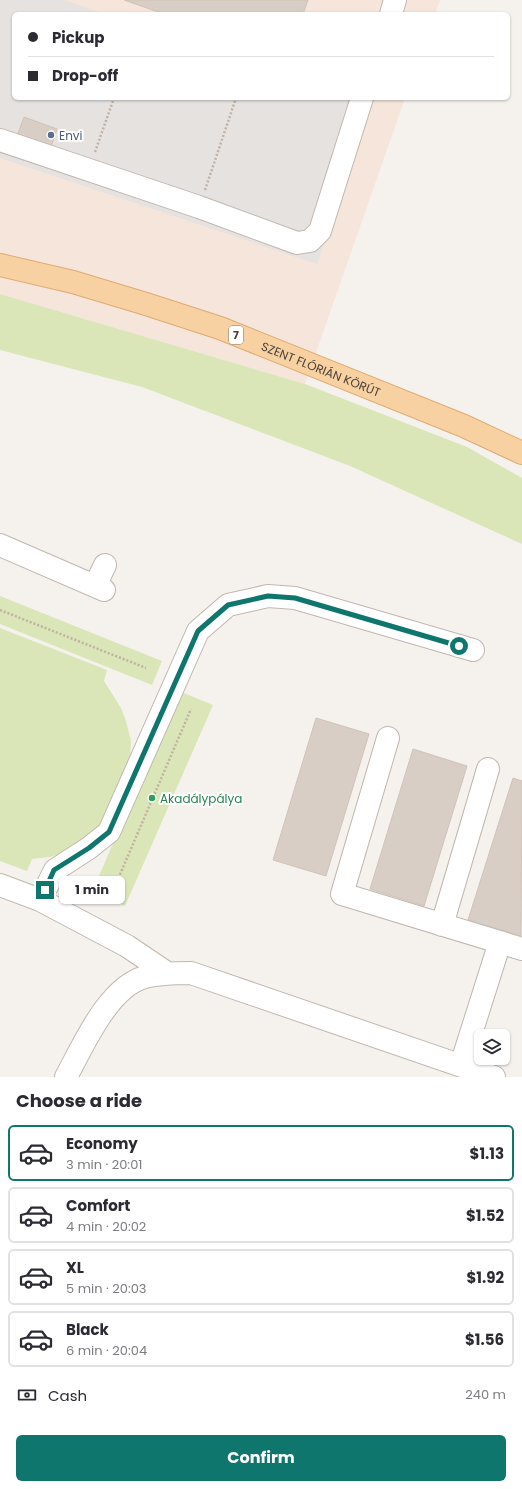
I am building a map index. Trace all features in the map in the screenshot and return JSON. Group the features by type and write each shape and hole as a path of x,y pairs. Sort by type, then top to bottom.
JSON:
{"main road":[{"name":"SZENT FLÓRIÁN KÖRÚT","path":"0,265 73,282 220,328 464,426 522,453"}],"lane":[{"path":"391,12 395,0"},
{"path":"0,140 199,207 297,243 310,241 320,231 361,100"},
{"path":"0,545 100,588 105,565"},
{"path":"40,900 54,870 89,848 109,832 198,631 228,605 268,596 295,598 473,650"},
{"path":"388,738 342,894 522,949"},
{"path":"442,925 488,769"},
{"path":"0,885 40,900 127,946 167,973"},
{"path":"461,1066 500,942"},
{"path":"66,1077 107,1005 123,989 143,977 167,973 191,973 494,1077"}],"path":[{"path":"90,170 113,100"},
{"path":"199,207 235,100"},
{"path":"0,610 146,668"},
{"path":"112,893 191,709"}],"shaded area":[{"path":"0,0 440,0 436,12 12,12 12,100 404,100 305,384 0,294"},
{"path":"0,0 63,0 99,12 12,12 12,100 362,100 372,103 317,264 0,158"}],"green space":[{"path":"0,294 305,384 467,447 522,478 522,544 350,466 142,387 0,350"},
{"path":"0,596 162,661 152,685 0,624"},
{"path":"0,628 107,670 104,681 121,708 131,741 130,763 110,816 94,832 67,851 50,857 32,859 27,871 0,861"},
{"name":"Akadálypálya","path":"179,691 213,705 125,906 92,892"}],"building":[{"path":"124,0 308,0 304,12 158,12"},
{"path":"24,117 57,129 51,147 17,136"},
{"path":"316,718 369,734 326,876 273,860"},
{"path":"413,749 467,766 424,906 370,889"},
{"path":"513,778 522,781 521,936 468,920"}],"place":[{"name":"Envi","path":"51,135"},
{"name":"Akadálypálya","path":"152,798"}],"route":[{"path":"45,890 54,870 89,848 109,832 198,631 228,605 268,596 295,598 459,646"}]}
